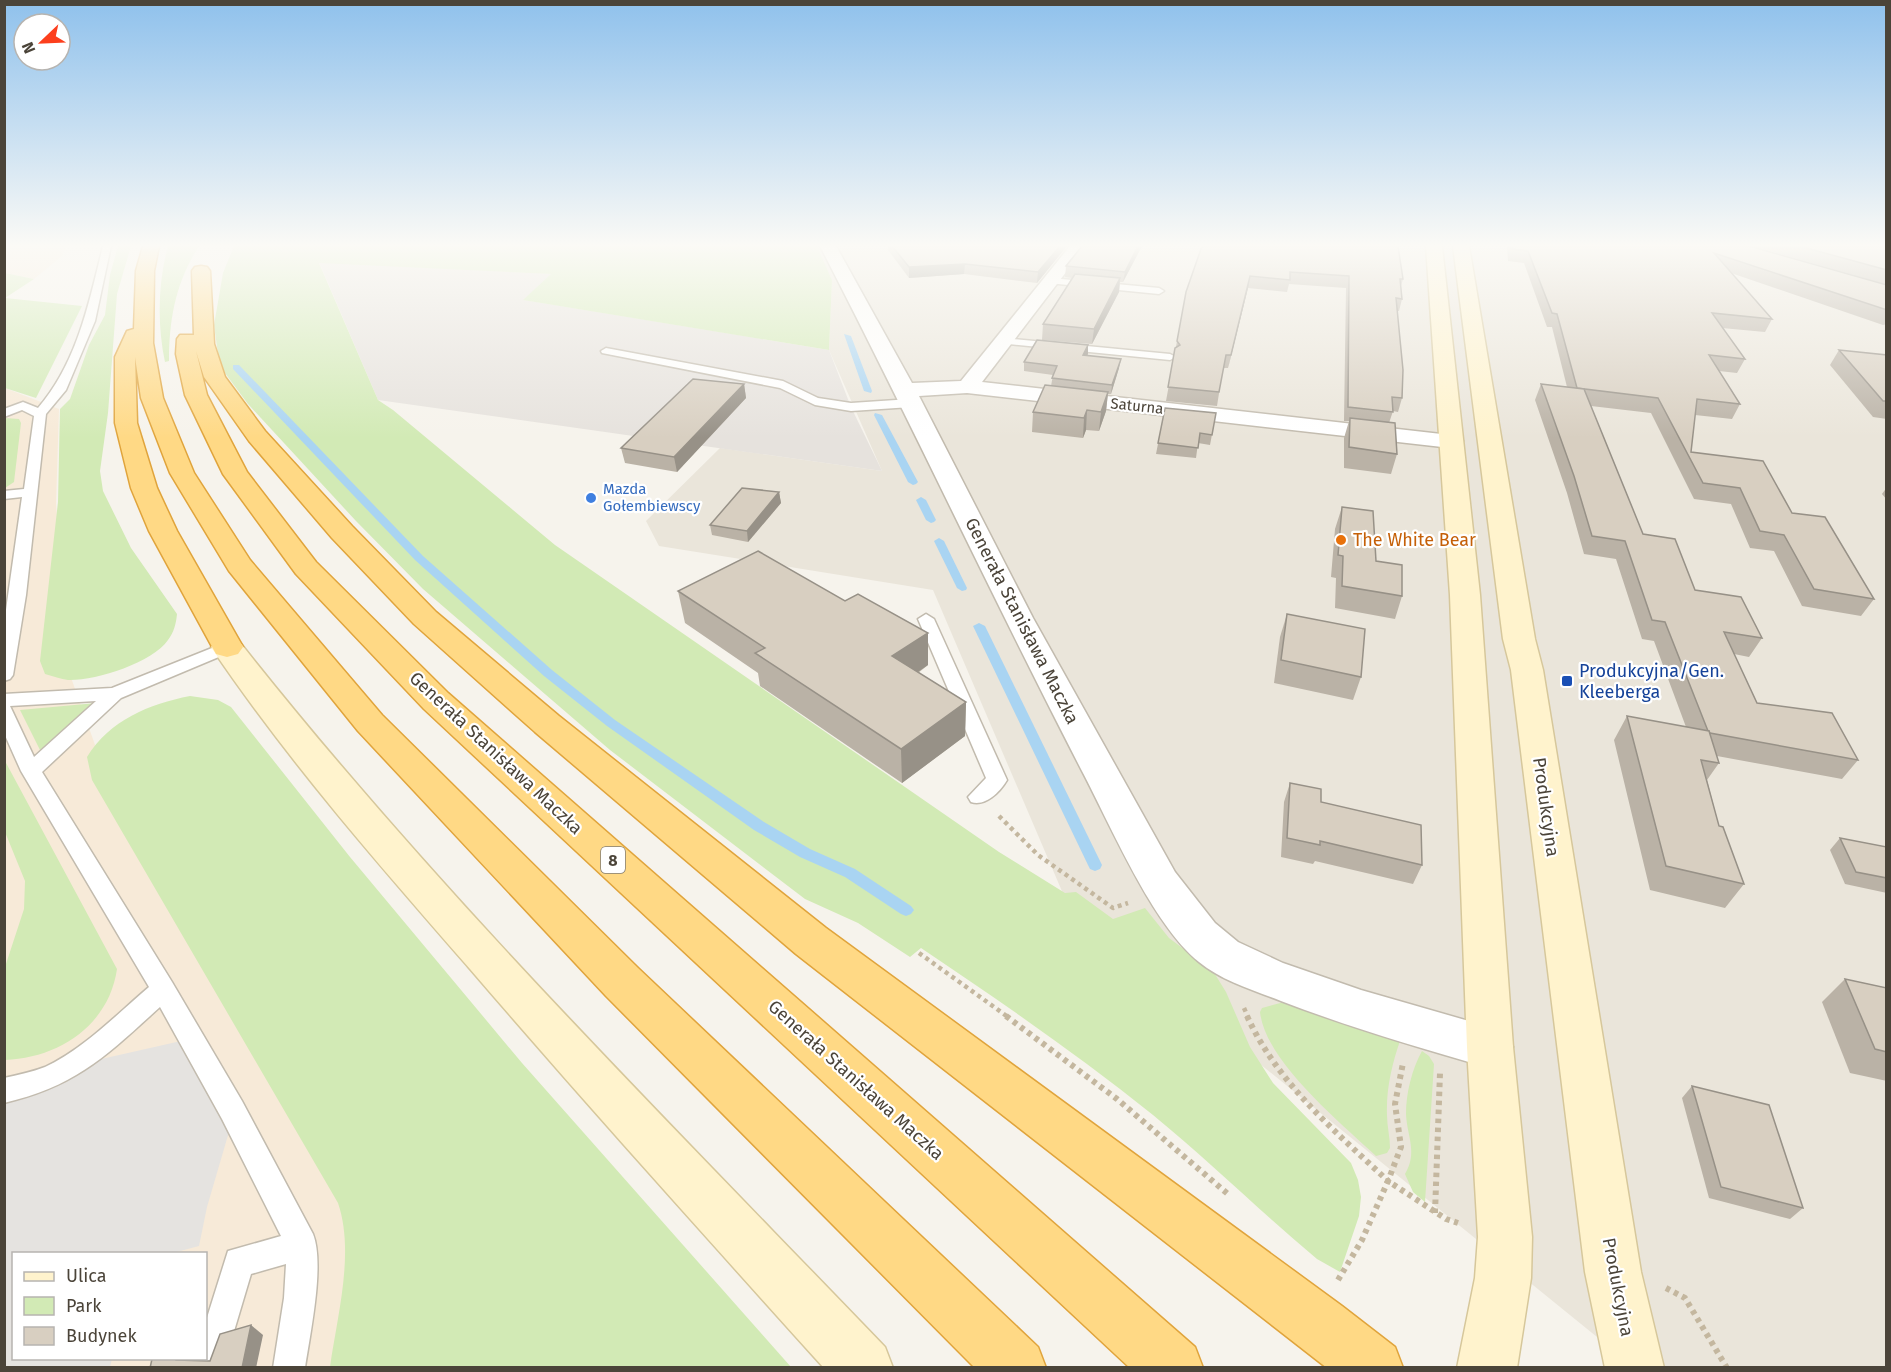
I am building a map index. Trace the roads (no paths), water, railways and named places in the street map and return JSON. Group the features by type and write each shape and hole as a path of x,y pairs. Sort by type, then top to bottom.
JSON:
{"highway":[{"name":"Generała Stanisława Maczka","path":"190,310 186,354 195,395 235,474 306,568 436,701 1174,1368"},
{"name":"Generała Stanisława Maczka","path":"204,310 204,344 215,377 257,436 342,532 425,618 547,724 811,941 1323,1326 1374,1368"},
{"path":"143,311 125,357 126,423 144,488 163,531 227,647"},
{"path":"143,311 143,343 152,398 182,473 239,565 386,740 622,982 1017,1368"}],"main road":[{"path":"1440,310 1465,595 1490,1047 1505,1237 1503,1278 1487,1368"},
{"name":"Produkcyjna","path":"1471,310 1527,670 1613,1272 1635,1368"},
{"path":"1465,595 1515,604"},
{"path":"227,647 269,704 410,873 589,1072 864,1368"}],"street":[{"name":"Generała Stanisława Maczka","path":"862,310 1018,618 1166,891 1200,936 1226,957 1312,994 1442,1035 1490,1047"},
{"path":"967,387 1028,310"},
{"name":"Saturna","path":"908,397 967,387 1451,441"}],"lane":[{"path":"4,675 11,598 30,492 40,414 60,390 90,321 92,310"},
{"path":"1003,341 1170,357"},
{"path":"606,351 783,385 815,401 850,407 908,397"},
{"path":"4,400 40,414"},
{"path":"4,413 23,406"},
{"path":"4,495 30,492"},
{"path":"926,619 997,780 978,796"},
{"path":"30,771 115,694 227,647"},
{"path":"4,700 115,694"},
{"path":"4,710 30,771 163,989 232,1110 302,1245 299,1298 289,1368"},
{"path":"4,1091 34,1084 64,1070 96,1047 163,989"},
{"path":"207,1368 239,1262 302,1245"}],"waterway":[{"path":"847,336 868,391"},
{"path":"236,367 419,558 548,673 611,723 759,826 805,853 850,873 906,910"},
{"path":"878,415 913,482"},
{"path":"921,500 931,520"},
{"path":"939,541 962,588"},
{"path":"979,626 1095,865"}],"place":[{"name":"Mazda Gołembiewscy","path":"591,498"},
{"name":"The White Bear","path":"1341,540"},
{"name":"Produkcyjna/Gen. Kleeberga","path":"1567,681"}]}
